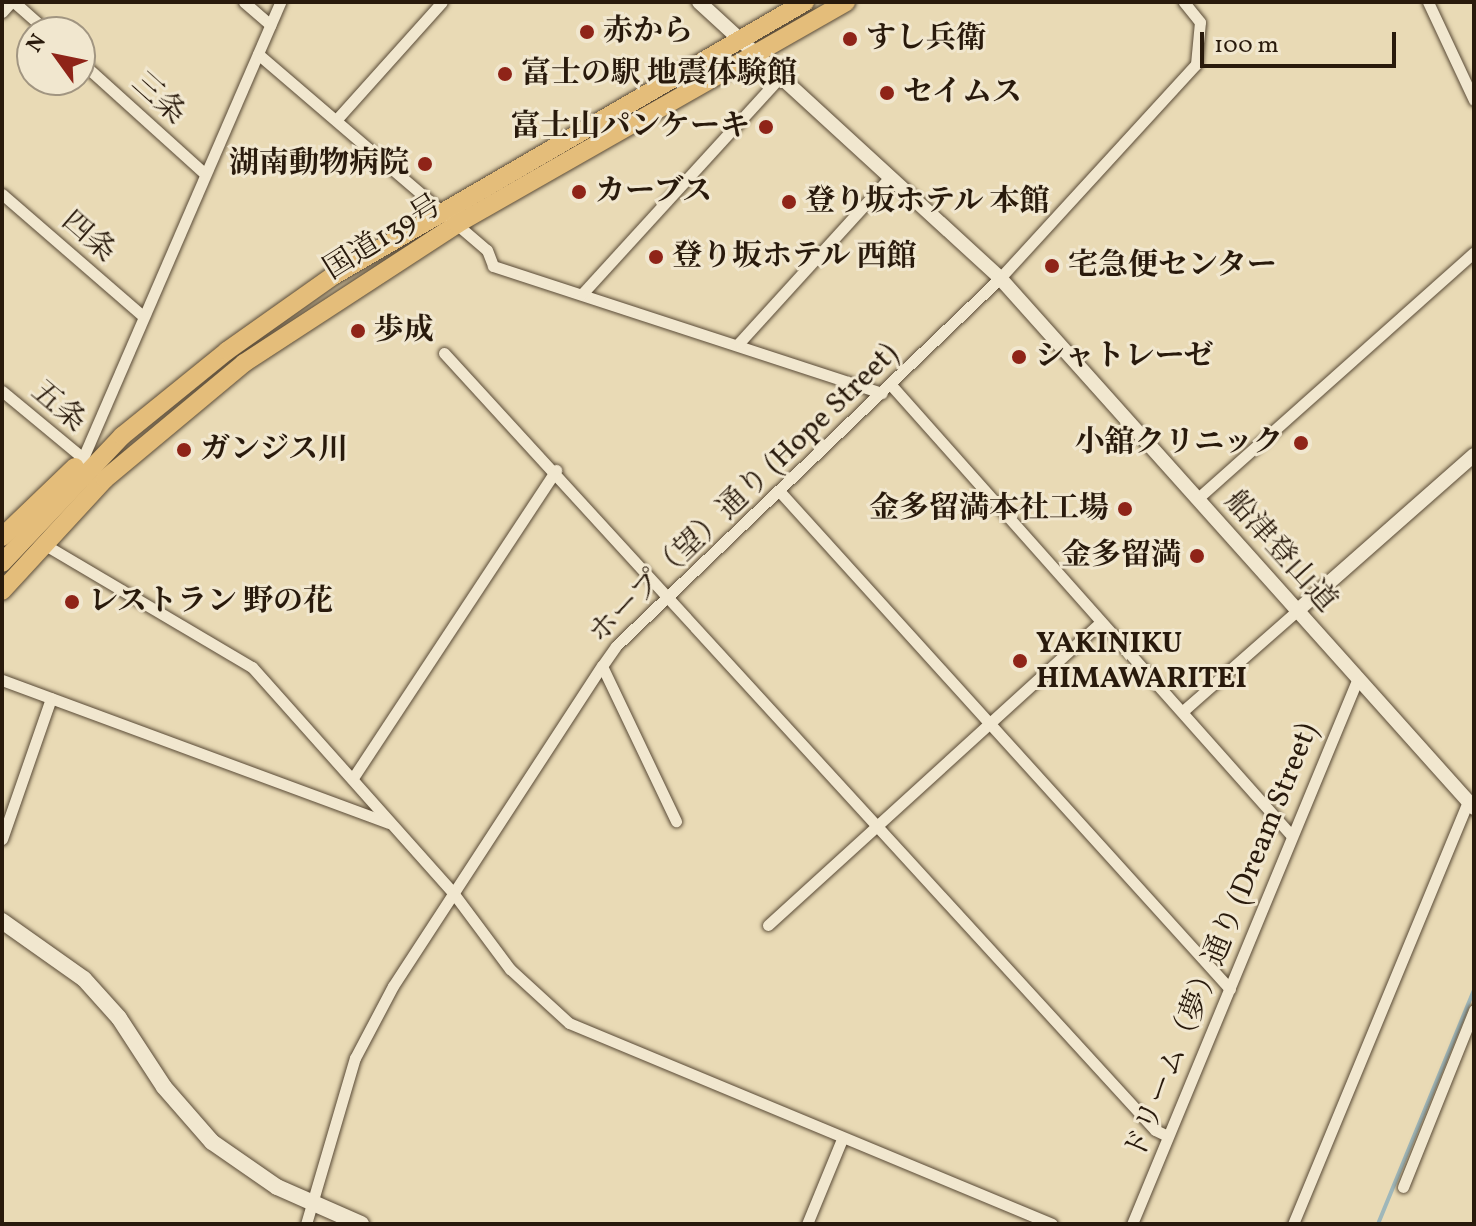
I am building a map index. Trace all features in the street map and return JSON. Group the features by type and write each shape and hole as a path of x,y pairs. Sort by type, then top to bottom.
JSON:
{"highway":[{"name":"国道139号","path":"2,563 122,436 251,334 441,210 805,2"},
{"name":"国道139号","path":"2,591 42,543 105,479 244,363 457,224 846,2"},
{"path":"2,537 83,458 122,436"}],"main road":[{"path":"2,921 84,979 119,1018 164,1087 212,1142 253,1173 313,1205 361,1224"}],"street":[{"path":"2,12 12,2 29,16"},
{"path":"244,2 270,25"},
{"path":"83,458 280,2"},
{"path":"337,119 442,2"},
{"name":"船津登山道","path":"699,2 757,53 778,79 1000,278 1471,804"},
{"name":"ホープ（望）通り (Hope Street)","path":"306,1224 355,1058 393,986 602,666 669,596 781,493 1000,278 1196,64 1200,22 1184,2"},
{"path":"1428,2 1474,100"},
{"path":"258,54 487,250 493,266 886,389 1183,711 1291,835"},
{"name":"三条","path":"96,75 204,173"},
{"path":"582,294 778,79"},
{"path":"739,343 889,178"},
{"name":"四条","path":"2,194 143,316"},
{"path":"1197,499 1474,252"},
{"path":"444,353 556,470 1155,1130 1168,1136"},
{"name":"五条","path":"2,391 83,458"},
{"path":"1183,711 1474,455"},
{"path":"353,778 556,470"},
{"path":"781,493 1230,989"},
{"path":"42,543 252,667 454,894 510,969 569,1023 1052,1224"},
{"path":"768,925 1101,622"},
{"path":"602,666 676,821"},
{"name":"ドリーム（夢）通り (Dream Street)","path":"1132,1224 1358,678"},
{"path":"2,680 389,823"},
{"path":"2,839 51,698"},
{"path":"1293,1224 1471,804"},
{"path":"1403,1187 1474,1010"},
{"path":"1465,1033 1474,1043"},
{"path":"807,1224 842,1139"}],"waterway":[{"path":"1378,1224 1474,990"}],"place":[{"name":"赤から","path":"587,32"},
{"name":"すし兵衛","path":"850,39"},
{"name":"富士の駅 地震体験館","path":"505,74"},
{"name":"セイムス","path":"887,93"},
{"name":"富士山パンケーキ","path":"766,127"},
{"name":"湖南動物病院","path":"425,164"},
{"name":"カーブス","path":"579,192"},
{"name":"登り坂ホテル 本館","path":"789,202"},
{"name":"登り坂ホテル 西館","path":"656,257"},
{"name":"宅急便センター","path":"1052,266"},
{"name":"歩成","path":"358,331"},
{"name":"シャトレーゼ","path":"1019,357"},
{"name":"小舘クリニック","path":"1301,443"},
{"name":"ガンジス川","path":"184,450"},
{"name":"金多留満本社工場","path":"1125,509"},
{"name":"金多留満","path":"1197,556"},
{"name":"レストラン 野の花","path":"72,602"},
{"name":"YAKINIKU HIMAWARITEI","path":"1020,661"}]}
